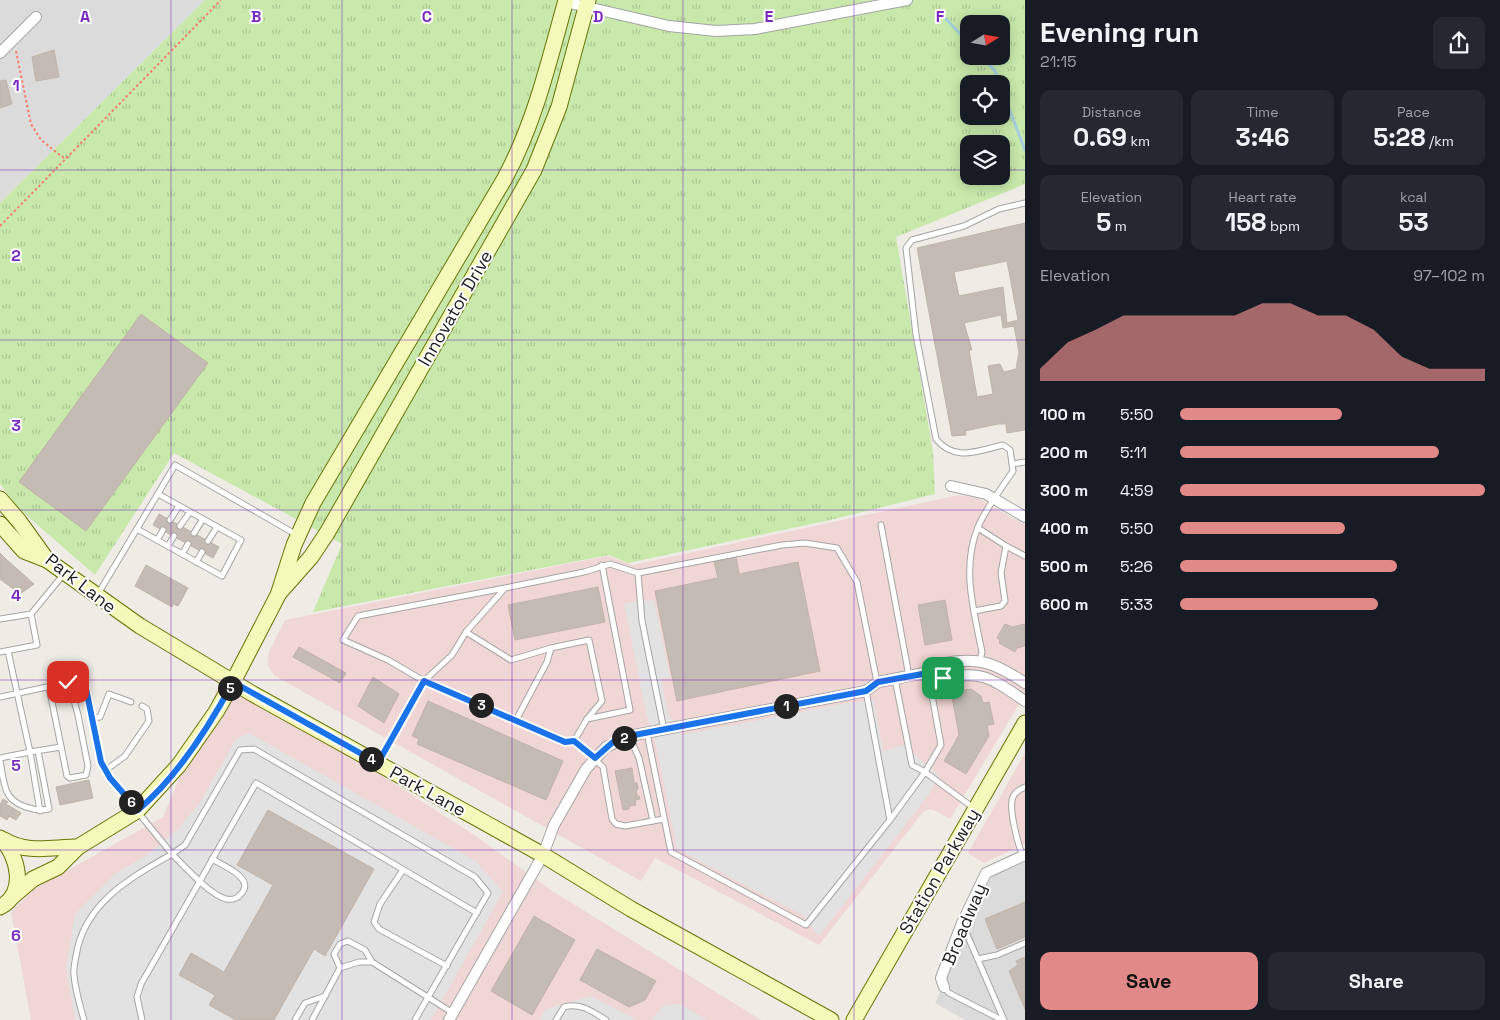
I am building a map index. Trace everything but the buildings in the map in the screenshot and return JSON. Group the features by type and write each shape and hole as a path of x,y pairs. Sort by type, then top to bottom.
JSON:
{"main road":[{"name":"Innovator Drive","path":"6,903 33,879 58,867 78,847 138,810 179,765 216,712 278,594 284,570 298,535 323,485 514,162 540,99 565,1"},
{"name":"Innovator Drive","path":"278,594 311,557 327,533 530,176 559,107 587,3"},
{"name":"Park Lane","path":"0,500 19,521 47,560 96,597 233,682 542,855 631,909 831,1020"},
{"path":"0,524 24,551 47,560"},
{"name":"Station Parkway","path":"854,1020 1025,722"},
{"path":"1,838 25,849 78,847"},
{"path":"0,920 6,903 17,885 17,868 10,850 1,838"}],"street":[{"path":"565,1 587,3 684,28 736,31 775,26 907,0"},
{"path":"0,53 36,17"},
{"path":"951,486 967,488 995,499 1025,517"},
{"path":"451,1016 542,855 554,825 595,758 613,742 629,736 866,691 878,682 931,672 940,664 966,659 980,660 998,666 1025,683"},
{"path":"931,672 943,678 966,674 981,675 1025,701"},
{"name":"Broadway","path":"944,987 941,978 962,923 986,873 1024,855"}],"lane":[{"path":"980,660 982,652 969,583 972,544 978,528 1013,471 1010,450 1003,445 955,453 945,450 936,439 916,335 906,248 912,240 956,228 999,209 1025,203"},
{"path":"1012,464 1025,462"},
{"path":"96,597 175,465 298,535"},
{"path":"137,529 222,576 241,540 158,494"},
{"path":"170,520 179,506"},
{"path":"180,526 190,512"},
{"path":"194,534 202,519"},
{"path":"880,524 909,676"},
{"path":"208,541 217,527"},
{"path":"978,528 1025,556"},
{"path":"157,540 163,530"},
{"path":"168,546 174,536"},
{"path":"664,819 625,826 616,824 612,819 603,767 574,741 565,742 424,681 388,660 343,640 358,616 584,572 602,565 615,564 638,573 782,545 805,543 837,548 857,582 878,682"},
{"path":"182,554 188,544"},
{"path":"974,611 1001,606 1005,601 1001,574 1006,546"},
{"path":"196,562 202,552"},
{"path":"587,719 630,710 602,565"},
{"path":"638,573 642,621 664,730"},
{"path":"0,619 31,614 64,574"},
{"path":"378,763 424,681 452,655 466,632 505,588"},
{"path":"0,652 37,645 31,614"},
{"path":"466,632 511,660 551,648 589,640 602,701 587,719 574,741"},
{"path":"516,720 547,662 551,648"},
{"path":"8,651 30,752 40,811"},
{"path":"647,733 671,852 806,925 890,820 938,751 941,741 931,672"},
{"path":"0,697 84,679 101,762 106,770 172,854 200,882 226,899 235,899 242,894 245,888 244,880 238,873 212,860"},
{"path":"895,679 912,765 925,772 975,809"},
{"path":"49,687 67,776 70,778 86,774 88,770 78,715 68,682"},
{"path":"866,691 890,820"},
{"path":"93,718 100,717 109,694 131,702"},
{"path":"106,770 125,756 149,721 147,709 142,706"},
{"path":"629,736 639,758 653,821"},
{"path":"38,750 49,808 40,811 18,804 8,794 0,760 38,750 61,747"},
{"path":"84,1020 74,973 78,941 88,920 106,898 128,880 184,845 240,750 254,749 475,877 488,893 415,1020"},
{"path":"142,1020 137,997 141,984 256,783 477,913"},
{"path":"1024,855 1019,846 1011,804 1016,792 1025,787"},
{"path":"403,870 380,904 374,922 379,929 446,966"},
{"path":"962,923 1003,1020"},
{"path":"340,968 334,954 340,944 348,941 365,950 372,962 429,997 451,1016"},
{"path":"978,959 997,955 1025,943"},
{"path":"312,1020 340,968 359,962 372,962"},
{"path":"944,987 949,993 1003,1020"},
{"path":"295,1020 305,1003 325,996"},
{"path":"556,1020 564,1007 574,1005 580,1006 606,1020"}],"path":[{"path":"0,226 221,0"},
{"path":"9,44 18,55 19,72 31,124 41,140 65,159"}],"shaded area":[{"path":"0,0 205,0 0,203"},
{"path":"959,495 977,498 1025,525 1025,694 950,819 930,809 923,812 819,945 655,858 641,881 275,676 268,666 269,651 285,620 607,556 633,565"},
{"path":"654,600 670,677 661,679 668,712 680,735 852,702 874,700 883,751 904,745 939,776 930,793 819,936 802,915 677,849 655,741 646,713 624,603"},
{"path":"224,673 474,835 554,892 761,1020 31,1020 11,912 34,889 163,817"},
{"path":"249,733 476,861 503,892 431,1020 274,1020 314,949 326,955 374,870 268,810 237,865 273,885 224,972 191,953 179,974 215,995 209,1005 236,1020 75,1020 66,968 75,914 115,874 145,856 177,830 199,804 236,739"},
{"path":"1025,753 1025,844 984,863 968,853"},
{"path":"1025,862 1025,1020 965,1020 935,1003 990,879 994,875"},
{"path":"591,996 637,1020 539,1020 546,1009"},
{"path":"680,1004 707,1020 651,1020 664,1005"}],"green space":[{"path":"205,0 1025,0 1025,184 896,237 933,452 935,494 830,520 628,563 609,555 313,612 342,544 174,453 95,575 17,507 0,484 0,203"}],"waterway":[{"path":"945,18 960,34"},
{"path":"989,65 997,75"},
{"path":"1010,111 1025,150"}],"route":[{"path":"68,682 84,679 101,762 110,778 138,810 147,803 179,765 216,712 233,682 378,763 424,681 565,742 574,741 595,758 613,742 629,736 866,691 878,682 934,671 943,678"}]}
